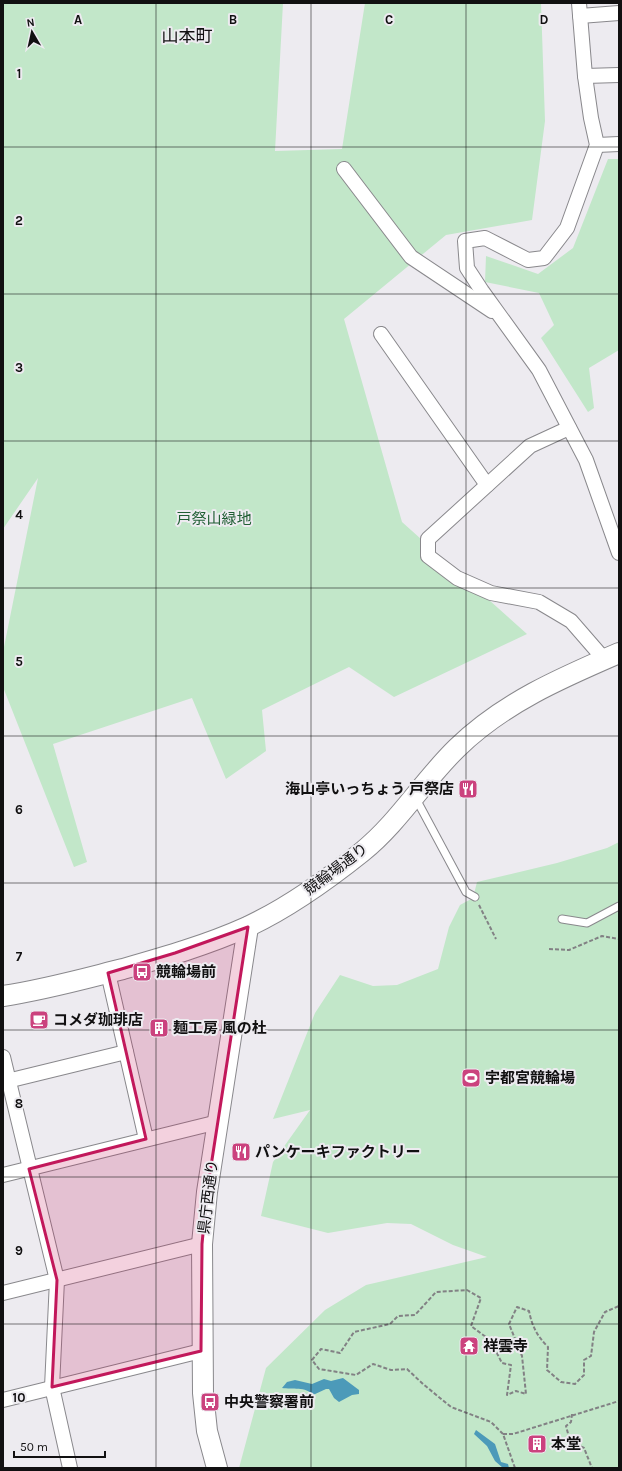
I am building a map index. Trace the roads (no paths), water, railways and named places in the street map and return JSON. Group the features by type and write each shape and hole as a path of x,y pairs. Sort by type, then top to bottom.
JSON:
{"street":[{"path":"619,13 580,9 585,76 591,118 597,145 567,228 544,258 528,260 485,238 465,242 467,268 482,292 539,370 586,460 619,553"},
{"path":"585,76 619,75"},
{"path":"597,145 619,144"},
{"path":"344,169 411,257 503,319"},
{"path":"381,334 487,485"},
{"path":"569,428 530,446 487,485 428,540 428,556 457,578 491,593 539,602 571,621 612,656"},
{"name":"競輪場通り","path":"3,996 70,983 108,973 176,953 248,927 310,890 363,851 383,833 457,748 501,712 556,681 612,656"},
{"name":"県庁西通り","path":"212,1466 204,1414 201,1351 202,1244 207,1192 248,927"},
{"path":"108,973 146,1139"},
{"path":"6,1082 126,1052"},
{"path":"3,1057 6,1082 57,1280 52,1387 70,1468"},
{"path":"3,1175 218,1122"},
{"path":"3,1293 202,1244"},
{"path":"3,1400 201,1351"}],"lane":[{"path":"415,797 466,892 475,897"},
{"path":"562,919 587,923 619,906"}],"water":[{"path":"343,1378 359,1390 359,1394 352,1395 339,1402 334,1398 329,1389 313,1395 307,1390 303,1389 282,1388 287,1382 295,1380 312,1384 324,1379 331,1381"},
{"path":"476,1430 495,1444 501,1462 508,1464 509,1468 503,1468 495,1461 487,1446 474,1434"}],"place":[{"name":"海山亭いっちょう 戸祭店","path":"468,789"},
{"name":"競輪場前","path":"142,972"},
{"name":"コメダ珈琲店","path":"39,1020"},
{"name":"麺工房 風の杜","path":"159,1028"},
{"name":"宇都宮競輪場","path":"471,1078"},
{"name":"パンケーキファクトリー","path":"241,1152"},
{"name":"祥雲寺","path":"469,1346"},
{"name":"中央警察署前","path":"210,1402"},
{"name":"本堂","path":"537,1444"}],"district":[{"name":"山本町","path":"187,36"}],"park label":[{"name":"戸祭山緑地","path":"214,519"}]}
